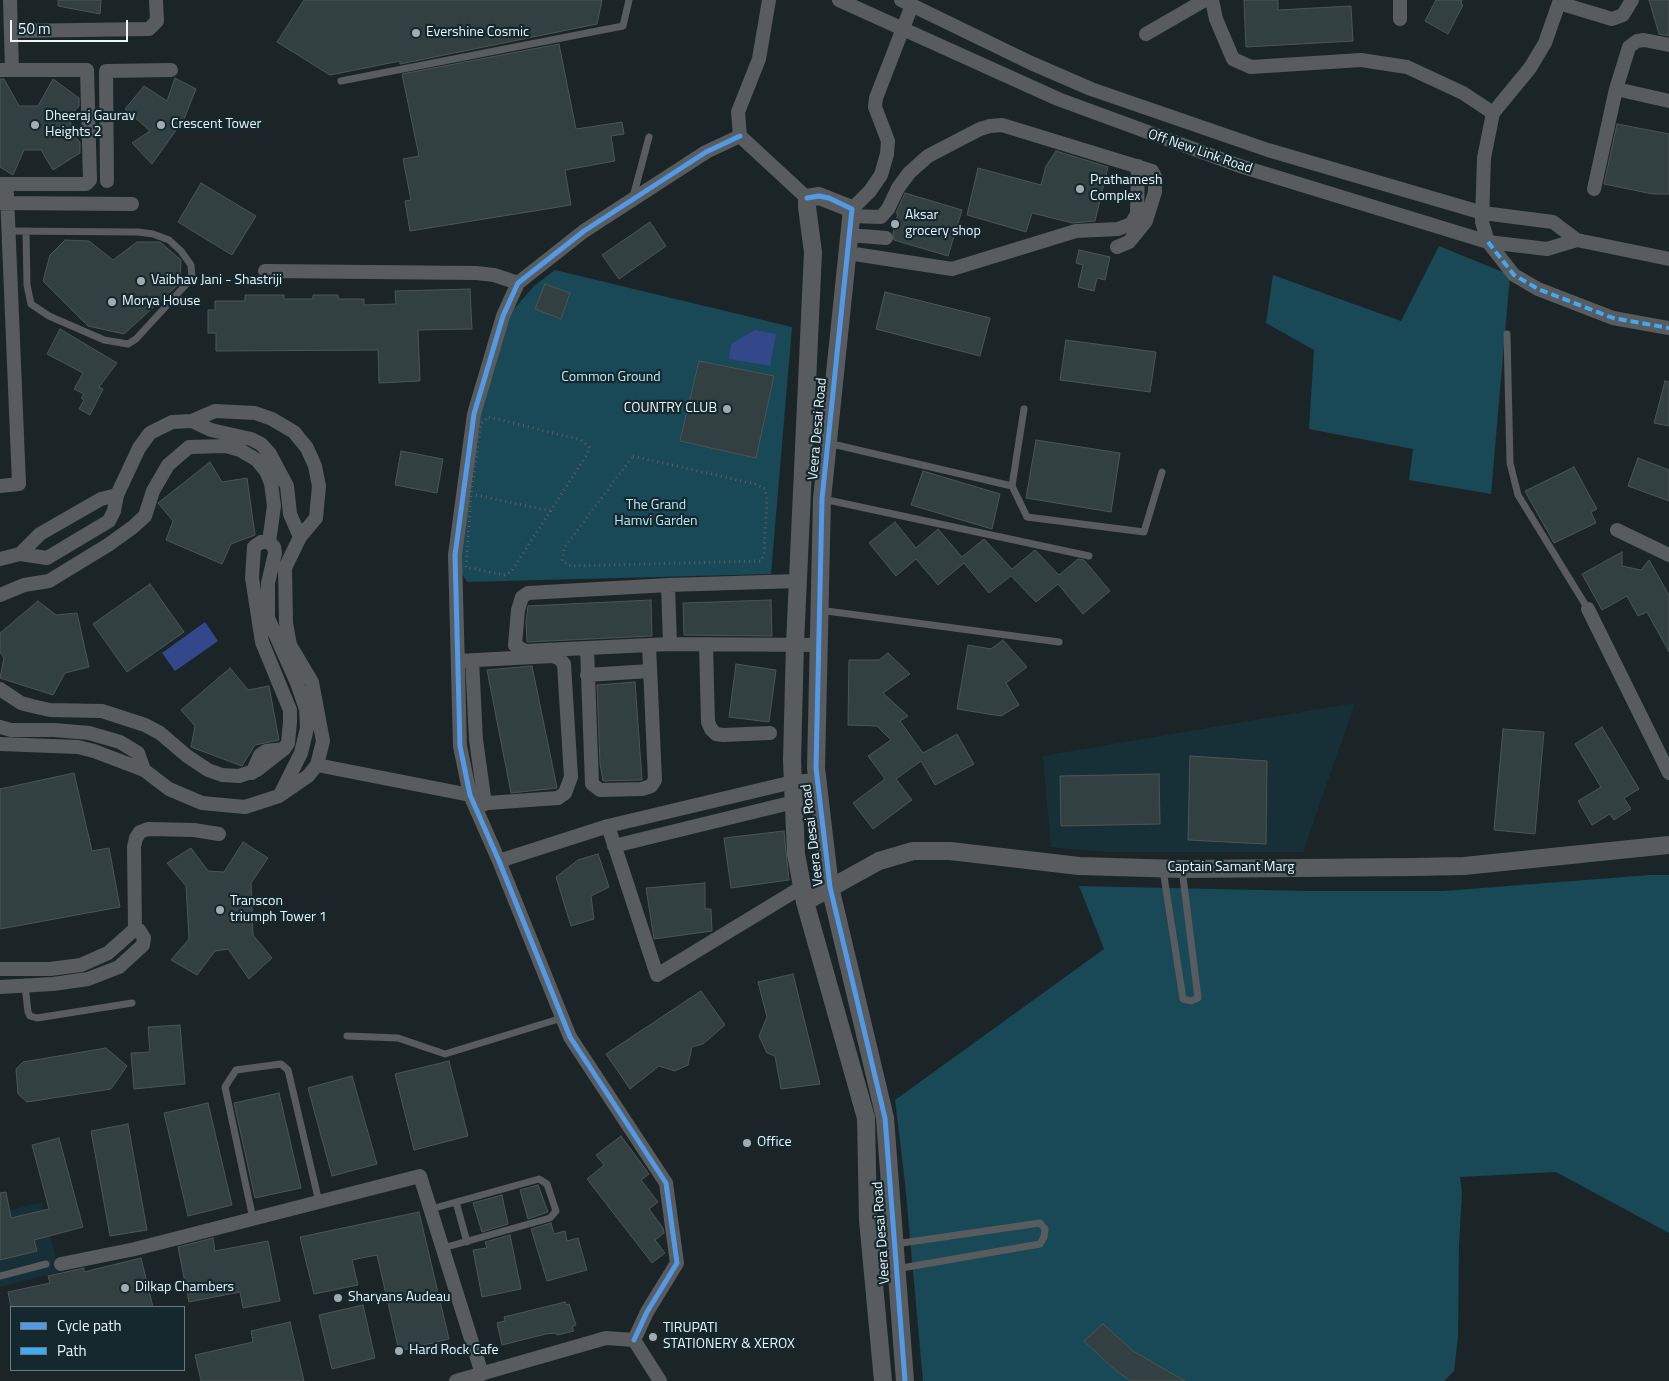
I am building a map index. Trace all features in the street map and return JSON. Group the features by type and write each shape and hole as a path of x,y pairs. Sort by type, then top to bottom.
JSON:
{"street":[{"path":"10,0 12,31 6,70 171,70"},
{"path":"12,31 149,29 157,21 156,0"},
{"path":"769,0 759,59 738,112 740,136 807,198 813,252 795,644 793,782 796,854 804,894 866,1118 868,1220 883,1381"},
{"name":"Off New Link Road","path":"838,0 1058,99 1166,141 1250,169 1488,242 1547,249 1577,240"},
{"path":"1146,34 1205,0"},
{"path":"1212,0 1216,19 1233,59 1250,67 1361,60 1407,67 1464,93 1492,113"},
{"path":"1400,0 1400,19"},
{"path":"1632,0 1623,15 1612,19 1560,1 1545,44 1530,68 1492,113 1484,158 1482,222 1488,242 1514,275 1538,289 1613,318 1669,328"},
{"path":"851,212 870,191 881,175 887,154 888,141 875,108 876,98 902,28 906,2"},
{"name":"Off New Link Road","path":"906,2 1031,63 1091,89 1268,150 1483,213 1553,222 1577,240 1669,259"},
{"path":"1594,189 1616,89 1629,47 1637,41 1644,40 1669,45"},
{"path":"0,486 19,484 8,231 3,184 86,184 90,180 87,70"},
{"path":"106,71 107,181"},
{"path":"1616,89 1669,101"},
{"path":"807,198 824,197 851,212 881,217 888,209 898,188 918,164 953,142 990,126 1013,127 1152,171 1155,177 1151,207 1146,221 1138,234 1129,242 1117,247"},
{"path":"634,1340 647,1312 677,1263 666,1183 570,1037 476,801 460,746 465,660 455,555 474,414 503,316 518,283 584,231 706,152 740,136"},
{"path":"848,253 952,269 1076,231 1118,228 1131,224 1137,214 1138,166"},
{"path":"4,204 132,204"},
{"name":"Veera Desai Road","path":"851,212 822,499 818,780 830,886 885,1118 905,1381"},
{"path":"849,235 886,238"},
{"path":"265,271 476,273 494,275 518,283"},
{"path":"0,559 20,554 46,558 109,521 114,511 117,495 139,448 150,434 172,422 192,421 215,411 245,412 272,419 294,432 307,448 315,466 319,486 316,518 300,537 285,568 286,623 290,645 312,682 323,741 317,765 308,776 279,796 245,807 202,803 169,788 144,770 94,751 78,747 0,744"},
{"path":"192,421 212,430 251,439 261,444 270,454 286,486 290,514 300,537"},
{"path":"804,442 828,443"},
{"path":"0,595 24,585 49,581 108,545 133,526 145,516 153,491 168,465 189,447 226,446 240,450 257,460 266,471 272,491 274,506 269,542"},
{"path":"20,554 40,534 101,499 117,495"},
{"path":"1616,530 1669,555"},
{"path":"0,689 21,703 32,706 50,710 102,711 128,719 160,732 187,756 208,770 222,775 239,776 252,772 260,755 266,751 284,749 288,743 290,733 290,710 262,642 252,578 254,548 261,542 269,542 274,547 275,554 268,582 268,618 297,683 306,709 307,728 301,754 279,796"},
{"path":"798,582 668,585 528,594 522,597 518,610 515,645 518,649 524,651 670,644 819,645"},
{"path":"668,585 670,644"},
{"path":"1588,609 1669,774"},
{"path":"587,648 592,784 600,790 642,788 650,786 655,780 648,645"},
{"path":"706,645 708,722 711,729 716,734 723,735 770,732"},
{"path":"317,765 476,801 558,798 564,794 569,786 571,777 564,664 559,658 552,656 465,660"},
{"path":"587,675 650,671"},
{"path":"0,727 11,730 89,732 120,742 138,754 144,770"},
{"path":"499,861 608,826 793,782 818,780"},
{"path":"614,846 794,802"},
{"path":"608,826 657,975 804,894"},
{"path":"0,969 50,969 80,965 108,954 135,929 134,846 140,832 148,829 194,830 219,834"},
{"name":"Captain Samant Marg","path":"804,894 830,886 879,861 913,851 950,851 1079,866 1163,868 1464,866 1669,845"},
{"path":"0,987 53,984 88,979 119,967 145,941 142,934 135,929"},
{"path":"863,1108 881,1102"},
{"path":"61,1264 135,1249 420,1176 482,1374"},
{"path":"456,1381 606,1338 634,1340"},
{"path":"634,1340 660,1381"}],"lane":[{"path":"341,80 623,26 629,0"},
{"path":"632,200 649,137"},
{"path":"8,231 26,231 138,232 153,234 170,240 181,251 191,265 192,278 136,339 128,344 104,340 49,316 31,304 27,285 26,231"},
{"path":"1508,334 1510,463 1518,495 1588,609"},
{"path":"1024,409 1012,486 1028,517 1144,532 1162,472"},
{"path":"828,443 1012,486"},
{"path":"822,499 1089,556"},
{"path":"819,610 1059,642"},
{"path":"1163,868 1183,999 1191,1001 1198,998 1182,868"},
{"path":"25,985 28,1012 30,1016 37,1018 132,1003"},
{"path":"347,1036 398,1038 445,1054 562,1018"},
{"path":"253,1219 225,1087 236,1070 281,1064 288,1070 319,1202"},
{"path":"431,1209 539,1179 547,1184 556,1211 550,1218 443,1248"},
{"path":"456,1202 467,1242"},
{"path":"895,1244 1040,1223 1045,1229 1044,1237 1040,1244 896,1269"},
{"path":"0,1276 46,1264"}],"path":[{"path":"489,417 581,440 589,446 588,453 511,572 504,575 466,567 471,494 481,423 489,417"},
{"path":"633,456 755,484 765,489 764,553 761,561 571,566 562,560 564,548 633,456"},
{"path":"471,494 551,511"}],"shaded area":[{"path":"1355,703 1303,852 1106,852 1051,847 1043,756"},
{"path":"42,1202 59,1272 0,1287 0,1213"}],"green space":[{"path":"1439,246 1510,275 1491,494 1409,480 1413,449 1309,429 1314,350 1266,323 1273,275 1401,321"},
{"path":"555,270 792,327 771,574 467,582 462,574 459,556 478,416 507,317 534,286"},
{"path":"1669,875 1669,1233 1556,1172 1460,1177 1462,1193 1459,1245 1458,1338 1454,1371 1444,1381 923,1381 905,1183 895,1100 1104,949 1079,886 1306,891 1443,891"}],"water":[{"path":"755,330 776,334 770,366 729,359 731,344"},
{"path":"205,622 218,641 175,671 162,653"}],"building":[{"path":"58,0 101,0 100,14 58,6"},
{"name":"Evershine Cosmic","path":"304,0 602,0 597,24 400,64 400,61 330,75 277,42"},
{"path":"1244,0 1278,0 1278,10 1351,6 1353,41 1246,47"},
{"path":"1436,0 1462,0 1461,4 1463,5 1448,34 1425,21"},
{"path":"1649,0 1669,0 1669,36 1659,34"},
{"path":"559,44 576,129 622,122 624,134 611,136 615,161 565,170 571,205 410,231 405,201 411,200 403,159 419,156 402,74"},
{"name":"Crescent Tower","path":"175,78 196,89 184,119 152,164 132,143 150,131 125,109 144,86 167,101"},
{"name":"Dheeraj Gaurav Heights 2","path":"0,79 4,79 19,106 38,106 53,79 79,98 79,106 70,116 72,134 80,142 80,153 53,170 41,150 24,150 13,175 0,167"},
{"path":"1617,124 1669,134 1669,194 1653,194 1604,184"},
{"path":"1056,151 1108,167 1095,221 1073,223 1032,213 1026,232 967,215 978,168 1041,185 1046,166"},
{"path":"201,183 256,216 232,255 178,222"},
{"path":"905,193 962,210 948,256 894,240 893,233 898,213 896,213"},
{"path":"650,222 666,246 619,279 602,255"},
{"name":"Morya House","path":"65,240 89,241 113,260 137,242 160,242 181,260 180,283 124,334 88,326 43,281 50,255"},
{"path":"1079,250 1110,257 1105,280 1097,278 1094,291 1078,287 1083,265 1076,263"},
{"path":"545,284 570,293 561,319 535,309"},
{"path":"470,289 472,329 418,330 420,381 379,383 378,350 216,351 216,333 208,333 208,310 215,310 215,301 245,301 245,295 284,295 284,299 313,299 313,295 338,295 338,299 364,299 364,305 396,304 395,291"},
{"path":"885,292 990,318 980,356 876,329"},
{"path":"60,329 117,363 99,387 103,389 90,415 79,409 84,400 81,398 84,394 74,389 83,373 47,354"},
{"path":"1066,340 1156,352 1150,392 1060,380"},
{"name":"COUNTRY CLUB","path":"699,361 774,376 756,458 680,441"},
{"path":"1665,381 1669,382 1669,426 1654,423"},
{"path":"1036,440 1120,453 1111,512 1026,498"},
{"path":"401,451 443,459 437,493 395,485"},
{"path":"1638,458 1669,470 1669,501 1628,486"},
{"path":"210,462 222,482 247,478 255,535 231,544 222,564 166,540 173,521 158,503"},
{"path":"1574,467 1597,509 1591,512 1596,523 1554,543 1525,491"},
{"path":"923,471 1000,494 992,529 911,505"},
{"path":"895,522 916,548 938,529 962,557 984,539 1012,569 1035,550 1059,575 1078,559 1084,560 1110,591 1083,614 1058,584 1036,602 1011,576 989,593 964,563 938,585 916,559 896,576 869,543"},
{"path":"1622,552 1622,566 1641,570 1649,560 1669,595 1669,652 1647,612 1638,616 1627,596 1602,610 1582,574"},
{"path":"150,584 184,632 127,672 93,624"},
{"path":"651,600 652,636 527,642 526,622 528,606"},
{"path":"771,600 772,636 684,635 683,603"},
{"path":"38,601 56,615 77,613 89,667 65,673 53,695 0,678 4,658 0,652 0,633"},
{"path":"1003,640 1027,667 1006,683 1019,705 1001,716 957,709 968,645 991,649"},
{"path":"888,653 910,674 883,693 908,716 900,721 923,753 957,734 974,764 935,785 921,761 896,779 912,800 873,829 853,803 885,779 868,756 891,740 877,726 848,725 849,660 879,660"},
{"path":"736,664 776,670 769,722 729,717"},
{"path":"532,666 557,788 511,793 487,670"},
{"path":"230,668 248,690 269,686 279,740 255,745 242,766 191,747 195,726 181,710"},
{"path":"635,682 642,780 603,781 600,764 597,685"},
{"path":"1602,727 1639,789 1624,798 1631,809 1614,820 1610,814 1592,825 1578,801 1601,787 1575,744"},
{"path":"1503,729 1544,732 1535,834 1494,830"},
{"path":"1190,756 1267,761 1266,844 1188,840"},
{"path":"74,773 92,851 109,848 120,907 0,929 0,789"},
{"path":"1159,774 1160,824 1061,826 1060,776"},
{"path":"784,831 789,880 731,888 724,838"},
{"name":"Transcon triumph Tower 1","path":"243,842 268,858 251,883 253,935 272,958 249,979 228,949 215,951 197,975 171,960 189,939 186,886 167,863 191,848 208,871 224,872"},
{"path":"598,854 609,887 591,896 594,919 571,926 556,877 578,860"},
{"path":"705,883 705,909 711,909 712,931 654,939 646,888"},
{"path":"793,974 820,1084 781,1089 775,1056 767,1053 759,1036 767,1017 758,982"},
{"path":"701,991 725,1025 703,1044 692,1047 688,1065 675,1071 659,1066 630,1089 606,1054"},
{"path":"180,1025 185,1084 134,1089 131,1053 150,1052 148,1027"},
{"path":"106,1048 127,1066 111,1089 27,1102 18,1094 16,1069 23,1062"},
{"path":"449,1061 468,1136 414,1150 395,1074"},
{"path":"352,1076 377,1164 332,1176 308,1088"},
{"path":"279,1093 301,1188 255,1198 234,1103"},
{"path":"208,1103 232,1205 188,1216 164,1113"},
{"path":"128,1124 147,1230 110,1236 91,1131"},
{"path":"621,1136 649,1174 641,1180 658,1202 649,1209 663,1228 664,1233 655,1240 665,1253 652,1263 587,1179 604,1165 596,1155"},
{"path":"59,1138 83,1227 34,1240 37,1251 0,1260 0,1193 6,1192 11,1218 49,1209 32,1145"},
{"path":"538,1185 548,1212 528,1219 520,1190"},
{"path":"502,1195 508,1224 482,1232 473,1203"},
{"path":"419,1212 449,1339 399,1351 377,1255 352,1260 358,1285 314,1294 300,1237"},
{"path":"551,1223 554,1234 565,1231 567,1241 578,1238 587,1270 547,1281 531,1229"},
{"path":"510,1235 521,1289 482,1297 473,1250 487,1248 485,1242"},
{"path":"213,1238 215,1251 268,1241 280,1301 243,1308 240,1292 189,1302 178,1247"},
{"path":"141,1258 153,1306 11,1306 8,1292 50,1283 48,1276 84,1268 84,1272"},
{"path":"565,1302 566,1305 569,1304 576,1325 572,1327 574,1331 557,1335 556,1333 546,1334 502,1345 497,1323 505,1321 504,1317"},
{"path":"363,1305 375,1358 332,1369 319,1315"},
{"path":"290,1322 304,1381 201,1381 195,1355 253,1342 251,1331"},
{"path":"1103,1324 1133,1351 1185,1381 1131,1381 1115,1370 1084,1341"}],"marked path":[{"path":"1488,242 1514,275 1538,289 1613,318 1669,328"}],"cycle path":[{"path":"634,1340 647,1312 677,1263 666,1183 570,1037 499,861 470,795 460,746 455,555 474,414 503,316 518,283 584,231 706,152 740,136"},
{"path":"807,198 819,196 829,198 852,209 822,499 816,768 830,887 885,1118 905,1381"}],"place":[{"name":"Evershine Cosmic","path":"416,33"},
{"name":"Dheeraj Gaurav Heights 2","path":"35,125"},
{"name":"Crescent Tower","path":"161,125"},
{"name":"Prathamesh Complex","path":"1080,189"},
{"name":"Aksar grocery shop","path":"895,224"},
{"name":"Vaibhav Jani - Shastriji","path":"141,281"},
{"name":"Morya House","path":"112,302"},
{"name":"COUNTRY CLUB","path":"727,409"},
{"name":"Transcon triumph Tower 1","path":"220,910"},
{"name":"Office","path":"747,1143"},
{"name":"Dilkap Chambers","path":"125,1288"},
{"name":"Sharyans Audeau","path":"338,1298"},
{"name":"TIRUPATI STATIONERY & XEROX","path":"653,1337"},
{"name":"Hard Rock Cafe","path":"399,1351"}],"park label":[{"name":"Common Ground","path":"611,378"},
{"name":"The Grand Hamvi Garden","path":"656,514"}]}
